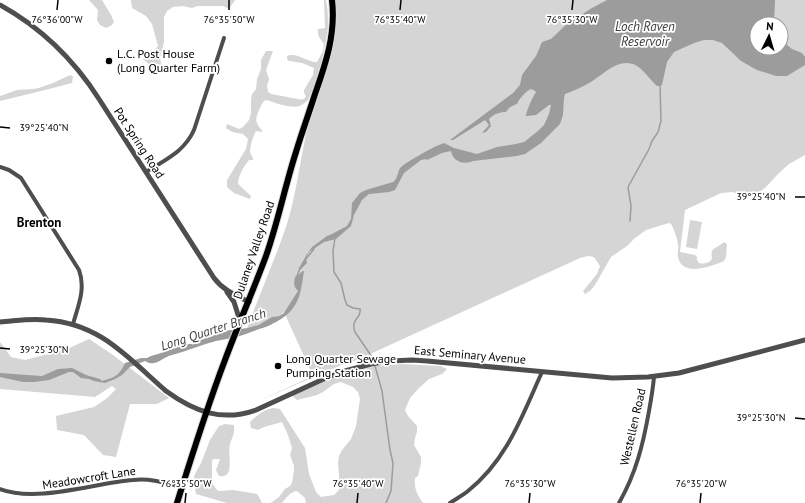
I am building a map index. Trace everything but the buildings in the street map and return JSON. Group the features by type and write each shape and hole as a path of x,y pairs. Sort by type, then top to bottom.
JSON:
{"main road":[{"name":"Dulaney Valley Road","path":"177,503 207,412 264,260 296,153 326,62 332,36 332,0"}],"street":[{"name":"Pot Spring Road","path":"0,5 20,17 40,32 76,67 92,88 211,274 225,289 248,302"},
{"path":"146,172 180,150 189,139 194,130 224,38"},
{"path":"0,167 9,170 21,178 79,270 82,279 82,291 73,324"},
{"path":"225,289 234,302 240,321"},
{"name":"East Seminary Avenue","path":"0,322 41,319 54,320 73,324 88,330 114,344 166,391 175,397 193,407 222,416 242,415 256,410 336,374 371,364 397,360 427,361 612,378 634,378 654,377 679,373 805,340"},
{"path":"450,503 477,483 493,466 503,452 514,434 542,372"},
{"name":"Westellen Road","path":"619,503 631,480 639,459 654,377"},
{"name":"Meadowcroft Lane","path":"0,488 5,492 15,495 32,497 54,495 132,480 153,480 182,488"}],"shaded area":[{"path":"89,0 102,0 114,22 112,25 106,28 100,25 97,20 98,10"},
{"path":"131,0 235,0 229,9 223,6 198,6 192,8 183,6 173,7 167,11 164,17 164,42 160,58 162,68 159,70 153,68 143,59 145,56 152,54 158,46 152,24 146,16 132,8"},
{"path":"324,0 326,0 328,10 327,34 320,66 310,96 306,102 296,107 267,100 264,101 256,118 258,126 263,132 256,131 251,143 250,151 253,160 249,160 247,162 238,181 238,184 251,196 250,199 234,193 227,187 227,180 246,149 248,139 243,134 226,128 227,124 239,129 249,120 252,94 256,89 257,79 261,69 261,60 266,51 273,51 266,70 269,79 267,86 268,92 271,94 301,100 304,99 306,96 304,90 313,75 314,68 302,63 289,61 287,56 295,55 313,62 317,62 323,51 324,44 319,37 318,29 325,28"},
{"path":"335,0 805,0 805,155 789,164 765,188 756,194 748,196 732,192 721,193 685,210 680,252 695,255 699,263 703,264 712,259 713,250 724,242 727,245 726,257 724,261 698,269 685,267 678,257 677,239 671,224 669,223 646,230 611,257 595,285 585,294 583,291 597,274 600,266 594,257 588,256 580,258 357,360 339,366 256,402 313,376 284,312 279,316 272,317 246,331 287,224 311,114 331,54 336,17"},
{"path":"70,75 73,76 72,83 0,101 0,96 17,90 39,88"},
{"path":"690,220 702,222 697,249 686,247"},
{"path":"89,339 113,355 169,398 157,404 130,404 116,457 103,455 84,435 57,430 56,416 94,407 106,399 116,389 112,386 95,397 0,389 0,342 11,357 25,360 67,349"},
{"path":"402,364 441,366 447,369 442,374 429,379 419,388 410,398 405,410 417,426 414,445 421,457 421,463 418,476 415,478 415,485 423,503 305,503 305,498 295,491 291,493 282,503 270,503 279,497 292,483 294,466 290,455 292,448 282,422 258,430 251,428 250,422 267,410 273,408 280,409 305,448 309,474 316,492 321,497 334,495 339,490 339,456 351,439 356,426 360,399 358,392 353,387 341,382 334,384 317,395 297,400 292,396 343,374 375,366"},
{"path":"225,424 234,425 234,433 229,448 229,470 224,476 219,476 216,470 220,459 213,459 212,483 219,491 233,490 257,494 262,503 227,503 196,494 194,476 210,440 219,426"}],"water":[{"name":"Loch Raven Reservoir","path":"607,0 775,0 774,16 749,16 749,56 789,56 789,47 802,53 805,57 805,65 787,76 776,76 757,70 741,61 722,43 713,40 704,40 674,52 667,62 662,85 660,86 657,86 643,70 631,63 624,63 612,67 591,82 565,94 563,115 560,124 541,143 525,154 466,163 456,160 451,151 442,153 427,160 421,160 404,173 395,190 369,194 362,200 354,215 351,226 336,239 324,242 309,252 306,258 307,263 300,270 299,268 312,247 327,236 347,226 351,219 352,203 360,193 395,181 400,168 406,163 444,143 454,148 477,154 497,147 524,142 538,131 544,125 551,105 536,115 526,116 536,92 531,89 523,95 517,104 508,109 506,112 501,112 489,119 491,126 486,132 482,133 489,125 485,120 453,140 450,140 513,93 520,85 522,75 536,56 542,42 551,39 568,23"},
{"path":"303,271 302,285 296,304 292,310 272,324 244,335 205,344 168,356 156,363 149,363 145,361 130,367 122,375 105,383 81,378 73,372 69,372 49,380 34,382 23,382 0,377 0,373 42,376 58,369 72,368 102,381 110,379 119,373 125,363 141,358 147,358 177,347 194,344 202,339 223,331 248,328 258,325 272,317 279,316 284,313 298,291 294,285 295,277"}],"waterway":[{"path":"630,221 631,206 628,187 658,132 661,121 660,85"},
{"path":"335,238 333,251 334,272 341,283 347,305 360,309 359,315 354,324 355,332 374,362"},
{"name":"Long Quarter Branch","path":"305,260 314,249"},
{"name":"Long Quarter Branch","path":"297,276 300,268"},
{"path":"375,366 382,391 393,463 391,491 386,503"}],"place":[{"name":"L.C. Post House (Long Quarter Farm)","path":"109,61"},
{"name":"Long Quarter Sewage Pumping Station","path":"278,366"}],"district":[{"name":"Brenton","path":"39,222"}]}
